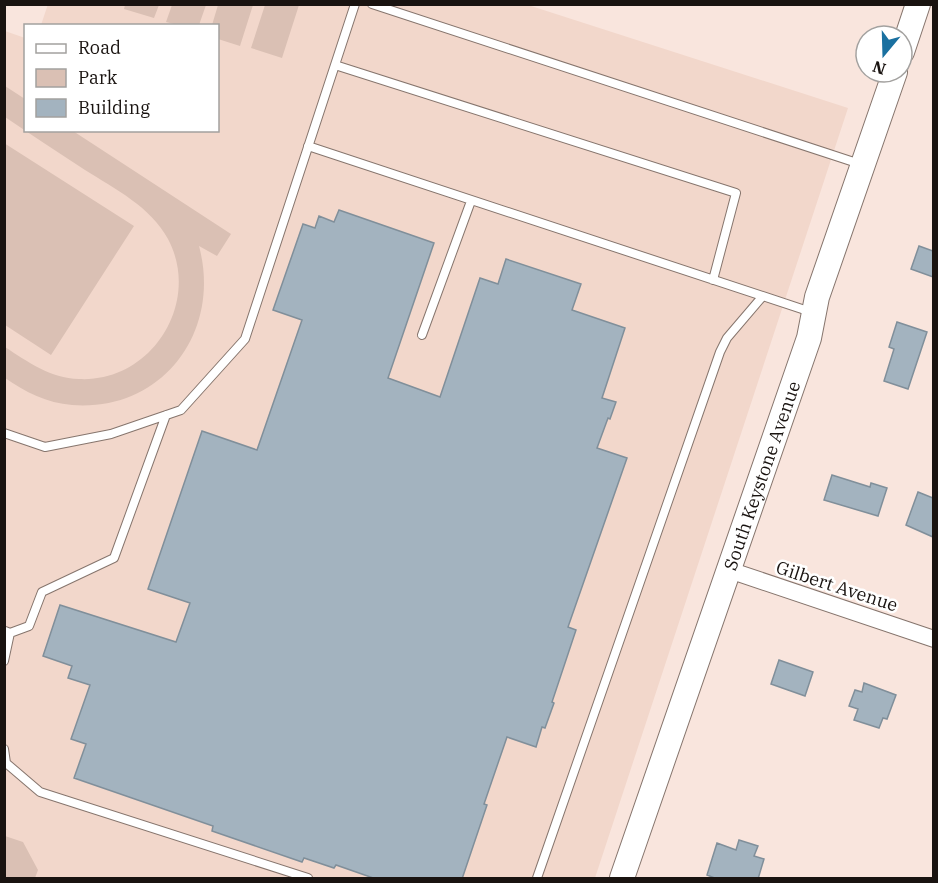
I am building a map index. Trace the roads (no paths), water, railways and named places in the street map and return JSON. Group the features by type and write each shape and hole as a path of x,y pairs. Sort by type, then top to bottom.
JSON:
{"main road":[{"path":"911,24 918,4"},
{"name":"South Keystone Avenue","path":"622,879 809,338 817,297 891,84"}],"street":[{"name":"Gilbert Avenue","path":"729,570 933,639"}],"lane":[{"path":"4,433 45,447 111,434 181,410 244,339 355,4"},
{"path":"372,4 863,165"},
{"path":"335,65 736,193 713,280"},
{"path":"308,146 814,313"},
{"path":"422,335 471,201"},
{"path":"537,879 720,352 727,338 762,297"},
{"path":"4,661 7,632 29,626 42,592 114,558 166,415"},
{"path":"4,748 6,763 40,792 308,879"}]}
